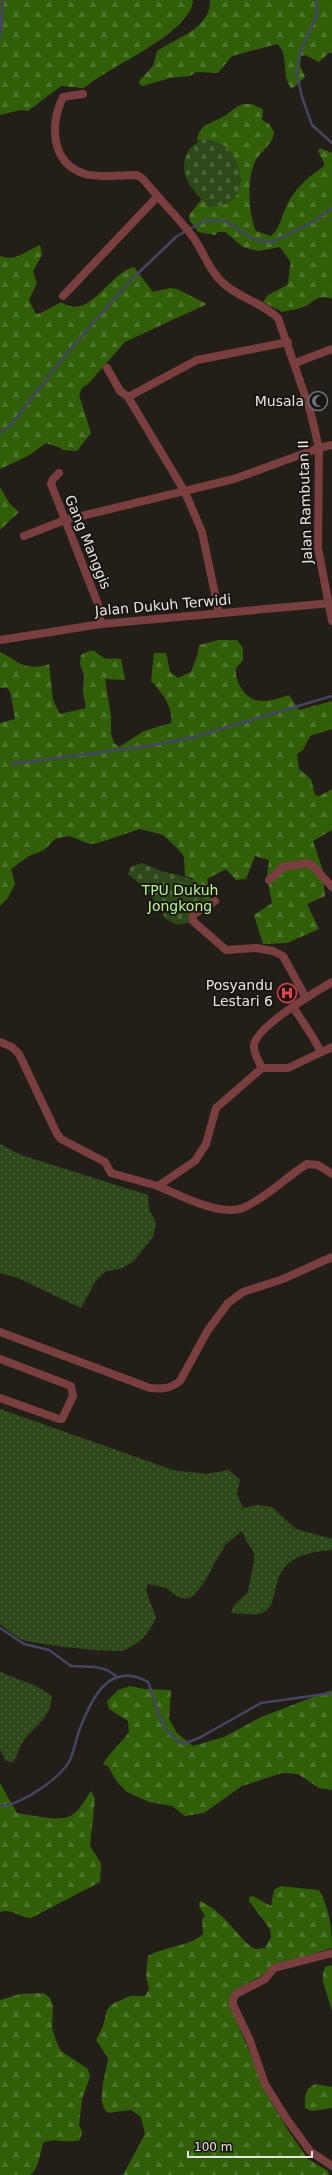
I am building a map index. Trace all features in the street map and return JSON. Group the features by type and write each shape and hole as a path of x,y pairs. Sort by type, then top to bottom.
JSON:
{"street":[{"path":"63,296 158,197 138,175 86,174 65,160 56,143 55,124 63,97 83,94"},
{"name":"Jalan Rambutan II","path":"158,197 194,238 206,261 222,282 230,289 272,312 278,318 288,342 310,410 319,448 318,548 320,566 331,603"},
{"path":"128,397 197,360 288,342"},
{"path":"295,363 332,349"},
{"path":"107,368 120,391 128,397 185,492 202,532 219,613"},
{"path":"24,536 65,520 185,492 234,478 319,448 332,445"},
{"name":"Gang Manggis","path":"59,473 53,479 51,484 98,604 101,624"},
{"path":"331,603 332,621"},
{"name":"Jalan Dukuh Terwidi","path":"0,640 101,624 331,603"},
{"path":"269,880 283,867 307,863 312,865 332,887"},
{"path":"215,901 193,915 193,921 226,950 256,948 273,951 283,956 306,998"},
{"path":"262,1068 255,1052 256,1039 267,1027 293,1007 332,982"},
{"path":"293,1007 308,1031 313,1035 321,1052"},
{"path":"0,1042 12,1048 19,1054 57,1134 62,1139 105,1162 111,1173 158,1186 214,1207 235,1210 253,1202 307,1164 318,1165 332,1174"},
{"path":"158,1186 195,1161 206,1144 216,1108 262,1068 290,1068 332,1047"},
{"path":"0,1332 150,1388 164,1390 174,1386 180,1381 208,1330 228,1303 243,1292 284,1279 332,1257"},
{"path":"0,1359 70,1386 73,1396 62,1419 0,1398"},
{"path":"332,1953 274,1968 265,1979 236,1994 233,1999 233,2005 249,2038 265,2084 286,2118 310,2151 332,2166"}],"green space":[{"path":"0,0 192,0 193,2 188,14 163,38 99,77 87,86 83,88 61,86 28,111 21,110 0,115"},
{"path":"210,0 332,0 332,53 329,53 319,62 305,55 301,56 300,66 305,77 292,89 286,78 281,48 277,44 232,56 218,73 196,72 190,76 170,78 143,86 140,85 139,81 153,66 157,51 191,32 205,18 209,10"},
{"path":"243,104 251,104 263,109 262,120 269,124 274,132 274,136 270,143 257,158 251,174 249,194 251,214 256,231 271,236 274,233 289,201 297,189 324,166 318,151 320,148 332,153 332,299 325,297 320,298 306,306 282,312 263,302 268,295 287,285 288,282 291,263 280,247 258,251 243,247 225,232 218,232 215,235 198,232 190,221 189,215 202,199 209,207 238,190 241,179 204,139 197,141 198,135 203,127"},
{"path":"204,139 213,140 227,148 233,154 239,170 239,189 236,196 232,201 220,206 209,207 192,188 185,174 184,167 187,153 197,142"},
{"path":"40,245 42,255 33,271 37,283 29,300 36,314 41,313 61,302 71,306 81,306 99,294 116,277 134,267 153,292 170,288 177,289 207,304 125,342 88,384 82,388 79,395 91,433 77,451 62,450 61,448 46,443 28,456 0,469 0,256 11,258 16,257"},
{"path":"0,487 10,504 19,512 0,530"},
{"path":"218,640 237,640 243,648 243,660 236,668 236,673 239,684 250,698 265,701 289,695 299,710 332,701 332,729 310,736 303,750 297,754 299,769 311,779 315,795 319,796 332,789 332,830 313,841 322,868 325,896 307,904 319,929 287,943 263,944 254,915 272,903 267,877 269,860 255,856 246,879 236,880 226,869 207,879 211,900 206,904 192,878 185,876 184,857 179,850 163,835 140,829 98,843 90,844 69,836 55,839 44,850 29,856 11,869 15,884 8,898 0,906 0,723 15,719 10,691 7,688 0,688 0,652 17,662 28,666 33,667 49,664 53,700 60,714 86,708 83,691 84,675 80,664 81,655 89,651 94,651 104,658 121,659 125,680 105,679 111,716 111,734 114,743 119,747 144,731 171,723 171,712 169,706 163,695 151,681 154,653 166,653 170,672 178,678 191,672 198,653 199,645"},
{"name":"TPU Dukuh Jongkong","path":"141,863 162,871 186,877 199,884 203,890 205,898 205,909 190,922 178,925 166,919 147,890 128,874 131,867"},
{"path":"0,1144 21,1155 148,1195 149,1209 156,1223 153,1237 134,1261 121,1269 106,1271 95,1282 81,1308 18,1278 0,1273"},
{"path":"0,1409 173,1470 206,1474 229,1470 240,1480 237,1494 243,1508 258,1505 272,1507 296,1529 332,1539 332,1550 308,1554 293,1560 283,1569 278,1579 273,1599 269,1607 262,1613 231,1613 234,1605 248,1592 254,1560 254,1552 242,1531 225,1545 203,1584 193,1596 186,1599 178,1597 166,1588 148,1584 146,1590 156,1618 143,1637 130,1648 117,1651 91,1650 23,1640 0,1624"},
{"path":"0,1672 36,1686 52,1696 51,1704 45,1717 22,1743 13,1762 6,1761 0,1750"},
{"path":"130,1686 144,1689 171,1690 169,1719 177,1733 193,1746 224,1737 261,1717 332,1690 332,1790 319,1788 298,1774 282,1773 242,1786 204,1813 185,1816 172,1806 149,1802 127,1792 117,1782 108,1766 103,1765 129,1732 128,1721 109,1709 107,1701 118,1690"},
{"path":"0,1783 17,1813 50,1818 63,1818 72,1815 79,1809 91,1791 95,1798 90,1846 101,1863 100,1882 31,1918 8,1911 0,1912"},
{"path":"280,1886 319,1890 325,1903 329,1918 332,1948 290,1961 248,1983 231,1995 229,2003 269,2098 288,2130 308,2159 328,2171 329,2175 123,2175 145,2134 141,2117 131,2110 108,2113 102,2103 102,2088 108,2058 96,2040 103,2026 107,2010 112,2004 130,1996 145,1996 149,1989 146,1974 148,1956 162,1950 191,1942 203,1934 202,1919 205,1916 199,1906 200,1901 221,1915 250,1946 255,1949 265,1948 271,1937 270,1929 249,1901 249,1897 253,1896 271,1906 274,1890"},
{"path":"332,1965 332,2011 323,1982 323,1974 325,1967"},
{"path":"44,1993 50,1998 53,2005 52,2028 61,2051 88,2069 90,2077 82,2099 79,2125 82,2132 80,2140 47,2141 43,2143 37,2165 30,2175 0,2175 0,2000 20,1994"},
{"path":"315,2084 332,2087 332,2108 312,2111 305,2108 307,2091"}],"waterway":[{"path":"0,38 3,0"},
{"path":"316,0 317,15 301,50 296,71 302,97 312,125 332,143"},
{"path":"0,433 11,425 66,354 131,280 177,236 206,220 226,221 253,239 272,242 313,222 332,208"},
{"path":"12,764 148,746 194,737 332,696"},
{"path":"0,1628 24,1644 49,1650 71,1666 95,1667 107,1670 116,1676"},
{"path":"0,1806 9,1805 29,1796 49,1783 58,1775 70,1760 79,1731 89,1707 103,1686 112,1679 122,1676 134,1676 148,1682 164,1725 168,1732 183,1744 199,1738 261,1703 332,1693"}],"place":[{"name":"Musala","path":"318,401"},
{"name":"Posyandu Lestari 6","path":"287,993"}]}
